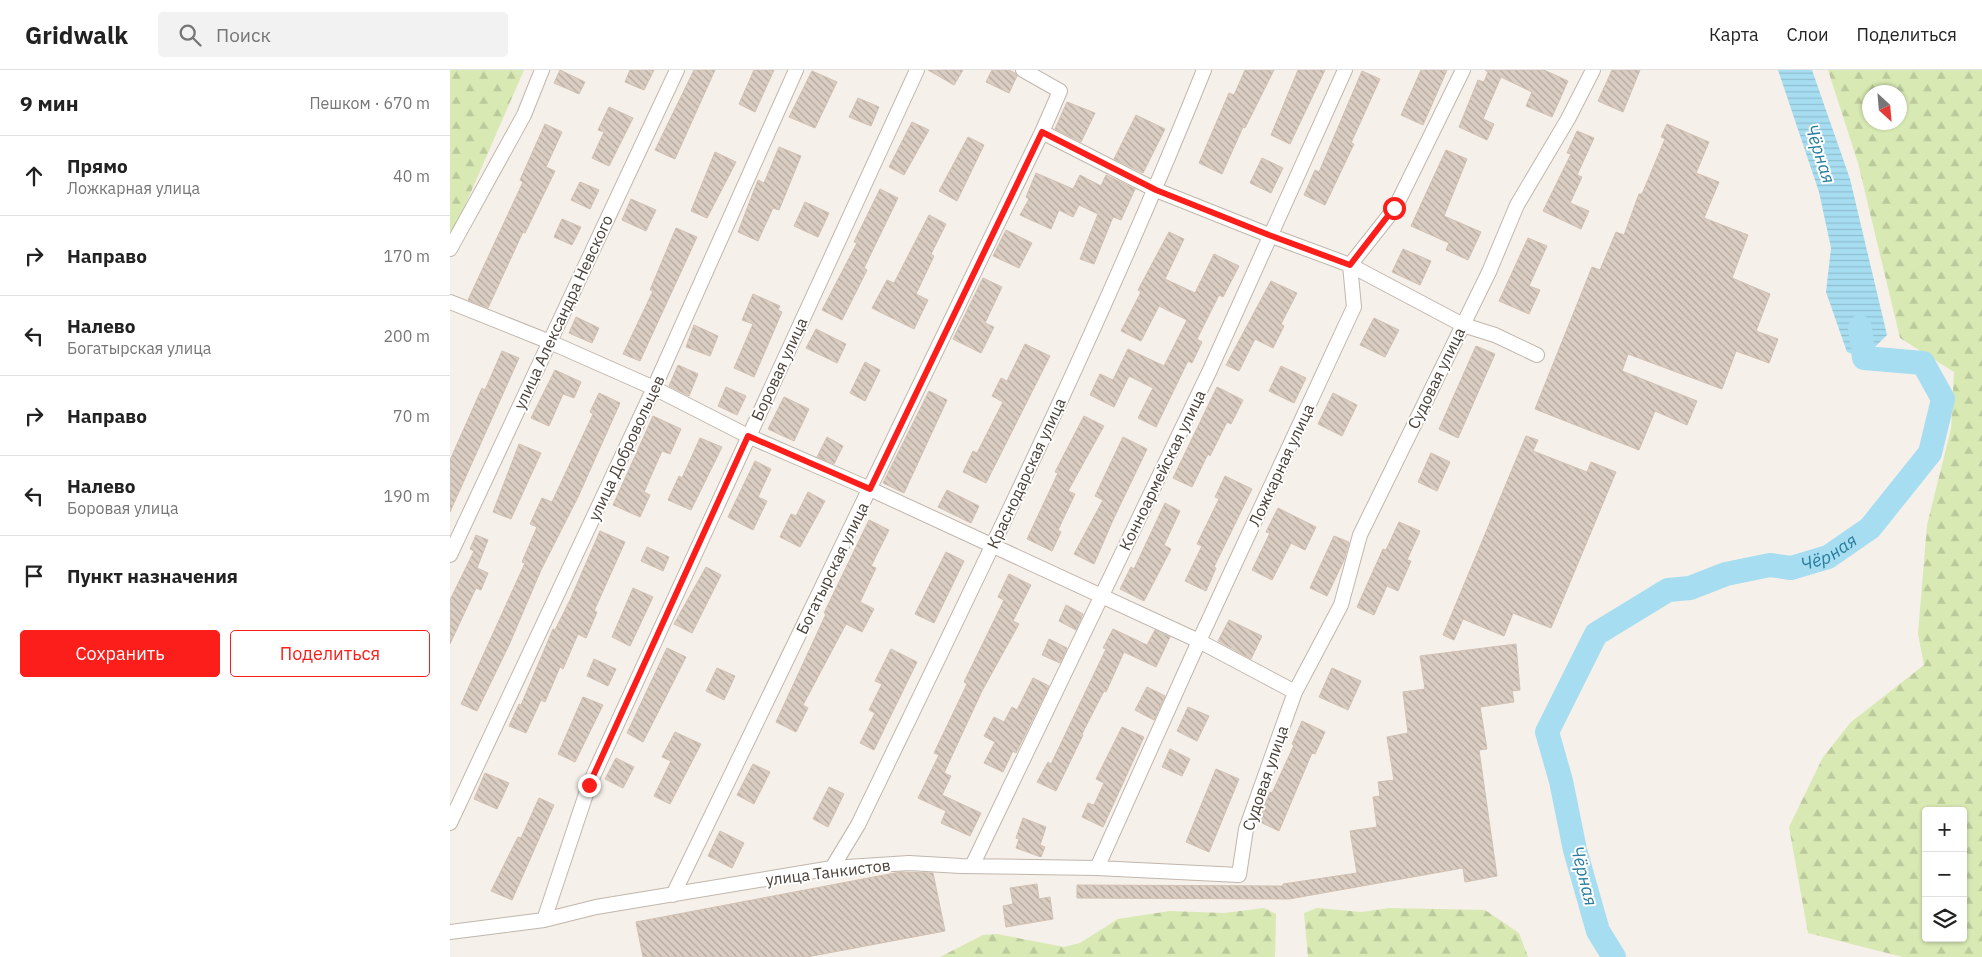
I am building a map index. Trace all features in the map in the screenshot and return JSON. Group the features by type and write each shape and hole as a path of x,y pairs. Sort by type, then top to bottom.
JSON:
{"street":[{"path":"450,249 524,114 542,70"},
{"name":"улица Александра Невского","path":"450,555 677,70"},
{"name":"улица Добровольцев","path":"450,823 654,388 796,70"},
{"name":"Боровая улица","path":"544,920 589,785 917,70"},
{"name":"Богатырская улица","path":"673,895 1042,132 1060,90 1023,70"},
{"name":"Краснодарская улица","path":"832,868 858,825 992,546 1156,190 1204,70"},
{"name":"Конноармейская улица","path":"972,866 1210,370 1344,70"},
{"path":"1350,265 1394,208 1463,70"},
{"name":"Судовая улица","path":"1239,875 1246,829 1295,692 1341,605 1360,535 1463,325 1517,205 1568,119 1593,70"},
{"path":"1042,132 1156,190 1350,265 1463,325 1495,335 1537,355"},
{"name":"Ложкарная улица","path":"1097,868 1199,641 1354,307 1350,265"},
{"path":"450,302 550,342 654,388 748,436 870,489 1199,641 1295,692"},
{"name":"улица Танкистов","path":"450,932 544,920 596,907 832,868 909,863 1097,868 1239,875"}],"green space":[{"path":"450,70 524,70 450,240"},
{"path":"1828,70 1982,70 1982,957 1903,957 1808,933 1789,827 1823,757 1851,722 1924,665 1918,634 1927,525 1951,429 1954,372 1900,338 1858,163"},
{"path":"1264,908 1276,914 1275,957 940,957 983,935 997,934 1064,947 1080,943 1118,919 1170,911 1224,913"},
{"path":"1317,908 1362,912 1389,908 1485,910 1519,933 1528,957 1308,957 1304,913"}],"water":[{"path":"1778,70 1812,70 1850,179 1887,335 1864,358 1847,352 1826,292 1831,248 1819,192"}],"building":[{"path":"560,70 585,82 579,94 554,83"},
{"path":"630,70 654,70 644,90 625,82"},
{"path":"694,70 715,70 675,159 655,150"},
{"path":"754,70 774,70 755,112 739,104"},
{"path":"928,70 963,70 954,85"},
{"path":"992,70 1009,70 1015,73 1017,76 1009,93 986,82"},
{"path":"1245,70 1274,70 1245,128 1243,127 1222,174 1199,163 1229,93 1234,95"},
{"path":"1298,70 1325,70 1290,144 1271,135"},
{"path":"1421,70 1447,70 1423,125 1401,115"},
{"path":"1485,70 1544,70 1568,81 1552,117 1526,106 1532,92 1501,77 1483,119 1494,124 1487,140 1459,127 1478,80 1484,82 1488,72"},
{"path":"1612,70 1640,70 1623,112 1598,101"},
{"path":"812,71 837,82 815,128 789,117"},
{"path":"1362,71 1380,79 1351,143 1354,144 1325,205 1304,195 1315,170 1319,172"},
{"path":"858,98 879,107 871,126 849,117"},
{"path":"1067,102 1095,113 1081,142 1055,129"},
{"path":"609,107 633,118 609,166 592,158 604,132 598,130"},
{"path":"1136,115 1165,129 1143,173 1114,159"},
{"path":"912,122 929,130 904,175 889,167"},
{"path":"545,124 562,132 546,167 555,171 525,233 523,232 488,308 468,300 523,182 520,180"},
{"path":"1667,124 1709,142 1696,173 1719,182 1704,218 1748,235 1732,278 1770,294 1756,331 1778,339 1769,363 1736,351 1722,389 1628,354 1622,371 1697,401 1687,425 1655,411 1639,450 1535,409 1592,267 1600,270 1616,232 1624,235 1639,194 1642,194 1665,139 1661,137"},
{"path":"1577,131 1594,138 1577,175 1582,177 1570,203 1589,211 1581,229 1543,211 1571,154 1567,153"},
{"path":"968,137 984,145 957,201 939,191"},
{"path":"779,147 801,156 779,210 773,208 758,241 738,232 758,180 764,183"},
{"path":"1446,150 1467,159 1444,216 1481,232 1468,260 1446,250 1449,243 1411,226"},
{"path":"715,152 736,162 707,218 691,211"},
{"path":"1262,158 1283,168 1271,193 1250,183"},
{"path":"1036,173 1073,189 1080,175 1101,186 1106,175 1135,189 1121,220 1113,217 1094,264 1080,259 1098,214 1079,205 1073,217 1059,210 1051,229 1020,215 1029,199 1026,197"},
{"path":"580,182 599,190 590,209 571,200"},
{"path":"880,189 898,198 864,268 867,270 842,320 822,310 857,243 854,242"},
{"path":"631,199 656,210 646,231 622,220"},
{"path":"805,202 829,213 818,237 794,226"},
{"path":"929,215 946,224 931,254 934,256 916,294 928,300 914,329 872,308 887,280 894,283"},
{"path":"562,219 581,227 572,245 554,237"},
{"path":"676,228 697,237 640,361 623,354 653,291 650,290"},
{"path":"1006,230 1032,243 1019,268 993,256"},
{"path":"1169,232 1184,239 1165,279 1195,293 1214,254 1239,266 1223,297 1219,295 1197,339 1202,342 1192,363 1188,361 1156,427 1138,418 1153,388 1129,376 1114,407 1090,395 1100,374 1113,380 1128,349 1164,366 1187,320 1159,306 1141,341 1121,331 1141,292 1138,290"},
{"path":"1528,238 1547,246 1529,286 1540,290 1529,314 1499,301"},
{"path":"1403,249 1431,261 1420,285 1392,272"},
{"path":"983,278 1002,287 985,323 994,327 981,353 953,339"},
{"path":"1271,281 1297,293 1281,324 1284,326 1273,348 1255,339 1239,371 1226,365"},
{"path":"753,294 780,306 778,310 782,312 754,377 734,368 753,324 742,320"},
{"path":"576,317 599,328 592,343 569,333"},
{"path":"1374,318 1399,330 1385,357 1360,345"},
{"path":"694,325 718,336 710,356 686,347"},
{"path":"816,329 846,344 837,363 806,348"},
{"path":"1025,344 1050,356 986,483 963,472 973,451 977,453 1003,402 992,396 1001,378 1007,381"},
{"path":"1476,346 1495,354 1458,438 1439,429"},
{"path":"502,351 519,358 450,512 450,460 482,388 485,390"},
{"path":"865,362 880,370 865,401 850,393"},
{"path":"678,365 698,374 689,396 669,386"},
{"path":"1281,366 1306,378 1294,403 1269,391"},
{"path":"555,370 581,382 574,398 563,394 549,426 531,418"},
{"path":"726,387 746,396 737,415 718,406"},
{"path":"1217,387 1243,400 1231,424 1227,422 1210,456 1208,454 1192,487 1173,478"},
{"path":"929,391 947,400 904,493 883,483"},
{"path":"599,393 620,403 477,711 461,704 525,563 522,562 537,527 530,524 542,498 552,502 593,414 590,412"},
{"path":"1333,393 1357,405 1342,436 1318,424"},
{"path":"784,397 809,409 794,441 768,429"},
{"path":"653,416 681,429 670,454 662,451 644,492 650,495 640,517 613,505"},
{"path":"1084,416 1104,426 1068,491 1075,494 1058,530 1061,532 1052,551 1027,539 1058,473 1055,472"},
{"path":"1526,436 1538,440 1533,451 1587,472 1591,462 1616,472 1551,628 1513,613 1504,636 1463,619 1454,640 1443,635"},
{"path":"827,437 843,446 834,464 817,457"},
{"path":"1123,437 1147,449 1094,564 1074,554 1103,500 1095,496"},
{"path":"700,438 722,447 691,510 668,500 679,476 682,478"},
{"path":"519,444 541,453 511,519 493,512"},
{"path":"1431,453 1450,462 1437,491 1418,482"},
{"path":"755,461 771,469 758,497 767,501 753,530 728,517"},
{"path":"1225,476 1252,489 1214,567 1216,568 1206,591 1185,581 1202,546 1197,544 1219,499 1215,497"},
{"path":"947,490 979,506 971,523 938,507"},
{"path":"808,492 825,501 800,547 780,537 791,514 796,516"},
{"path":"1165,503 1180,511 1164,545 1171,549 1144,601 1120,589 1131,567 1134,569"},
{"path":"1278,508 1316,527 1305,550 1291,543 1272,580 1252,570 1270,533 1266,532"},
{"path":"869,520 889,530 871,566 876,568 860,602 874,609 862,632 846,624 803,705 808,708 796,732 776,722 826,614 824,613"},
{"path":"1399,522 1420,531 1407,560 1411,561 1398,591 1387,586 1374,615 1357,607 1383,549 1386,550"},
{"path":"600,531 625,542 594,611 597,612 586,638 578,634 563,669 560,667 545,702 541,700 526,733 509,726 519,704 521,705 553,629 555,630 570,600"},
{"path":"476,535 488,540 477,568 488,573 481,590 476,588 450,644 450,600 474,551 470,549"},
{"path":"1334,536 1349,542 1344,560 1327,596 1310,588"},
{"path":"647,547 669,557 663,571 641,561"},
{"path":"946,552 964,561 934,623 915,614"},
{"path":"706,567 721,575 692,633 674,624"},
{"path":"1009,574 1031,585 1013,621 1019,624 982,691 944,773 951,776 942,795 981,813 970,836 941,823 946,811 918,798 939,755 934,753 967,684 964,682 1004,600 998,597"},
{"path":"633,588 653,597 630,646 612,637"},
{"path":"1066,605 1083,614 1076,630 1059,621"},
{"path":"1229,620 1262,636 1251,659 1218,641"},
{"path":"1113,629 1147,645 1155,630 1170,637 1156,667 1124,652 1106,692 1104,691 1082,734 1056,791 1037,782 1048,762 1051,764 1106,649 1103,648"},
{"path":"1049,639 1067,648 1060,663 1042,655"},
{"path":"1516,644 1520,690 1512,691 1514,702 1480,707 1487,749 1479,750 1497,876 1465,882 1463,868 1289,899 1077,898 1077,885 1283,886 1283,884 1357,873 1350,831 1377,827 1373,797 1380,796 1378,782 1394,780 1387,737 1408,733 1403,692 1425,689 1420,656"},
{"path":"667,648 686,657 643,742 627,733"},
{"path":"891,649 917,662 874,750 860,743 875,713 869,710 882,684 875,681"},
{"path":"594,659 616,669 608,686 587,676"},
{"path":"717,668 735,676 724,700 706,691"},
{"path":"1332,668 1361,681 1348,710 1319,697"},
{"path":"1033,678 1049,686 1016,753 1013,751 1003,772 984,763 995,742 984,736 994,717 1004,722 1012,707 1017,710"},
{"path":"1147,687 1165,696 1154,720 1135,710"},
{"path":"583,697 603,705 575,762 558,754"},
{"path":"1188,707 1209,716 1197,741 1177,731"},
{"path":"1302,721 1325,732 1315,754 1312,753 1279,831 1258,821 1270,792 1272,793 1294,745 1292,744"},
{"path":"1122,727 1144,737 1103,827 1082,817 1088,803 1094,805 1104,783 1096,779"},
{"path":"675,732 701,744 670,804 654,796 671,761 662,757"},
{"path":"1170,749 1190,759 1182,776 1162,767"},
{"path":"616,758 634,767 623,788 605,779"},
{"path":"753,764 770,772 754,804 737,795"},
{"path":"1216,769 1239,779 1209,852 1186,842"},
{"path":"485,773 509,783 497,809 474,799"},
{"path":"829,787 844,794 828,827 813,819"},
{"path":"539,798 554,805 512,900 491,891 518,837 521,838"},
{"path":"1023,818 1046,827 1040,845 1045,847 1041,857 1016,848 1019,839 1016,838"},
{"path":"720,831 744,843 732,868 708,856"},
{"path":"900,872 933,873 945,931 807,957 643,957 636,922"},
{"path":"1037,884 1039,899 1050,897 1053,919 1006,927 1003,906 1013,904 1010,888"}],"waterway":[{"name":"Чёрная","path":"1614,957 1598,931 1575,850 1561,781 1547,732 1596,634 1668,590 1690,588 1726,574 1770,565 1791,568 1828,557 1870,528 1930,453 1943,399 1923,363 1864,358 1860,327"}],"route":[{"path":"589,785 748,436 870,489 1042,132 1156,190 1350,265 1394,208"}]}
